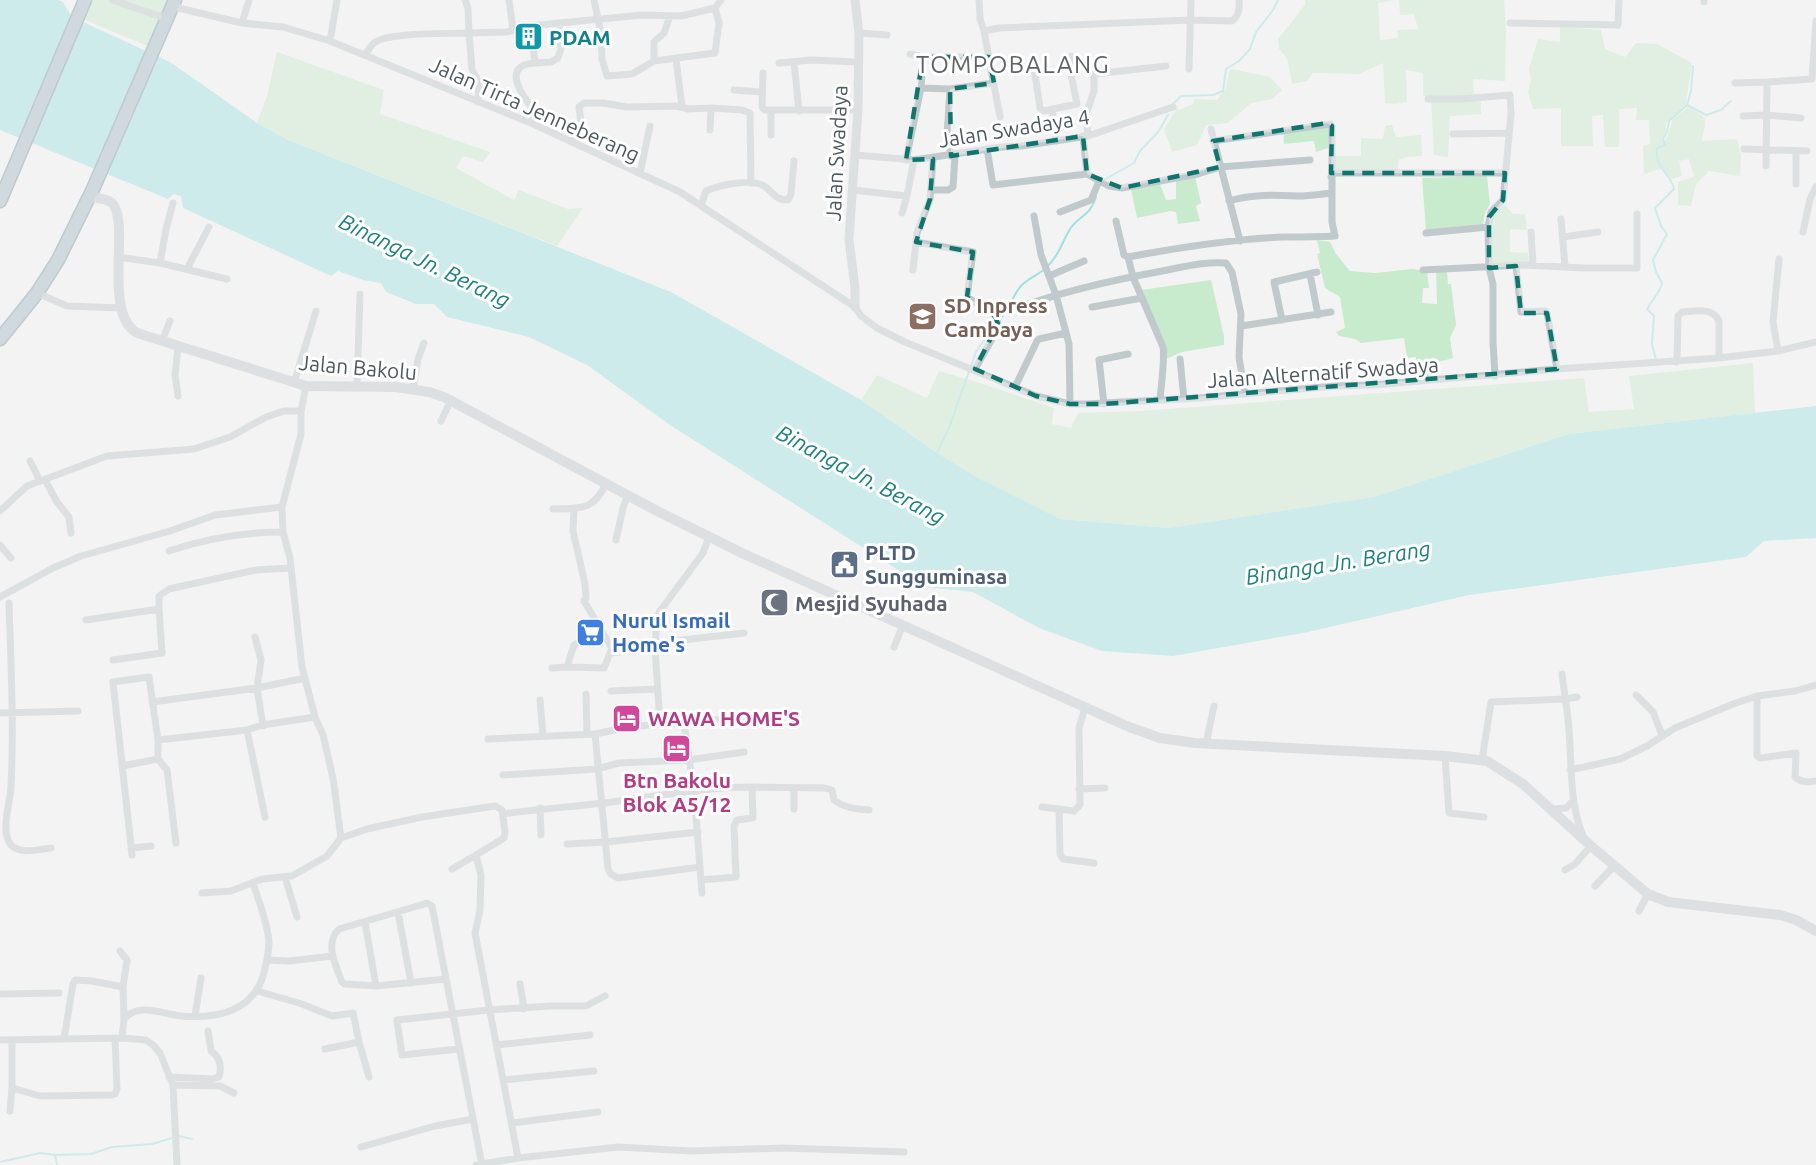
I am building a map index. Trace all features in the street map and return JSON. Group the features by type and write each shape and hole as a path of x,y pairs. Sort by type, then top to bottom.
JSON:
{"highway":[{"path":"0,201 85,0"},
{"path":"0,339 37,293 58,260 91,193 175,3"}],"main road":[{"path":"91,193 108,201 114,207 118,218 118,308"},
{"name":"Jalan Bakolu","path":"118,308 130,329 162,341 177,350 294,383 305,390 396,387 429,392 709,537 782,572 901,628 1084,709 1160,738 1206,744 1445,756 1482,760"},
{"path":"1482,760 1495,765 1523,784 1612,869 1646,898 1780,915 1796,920 1816,931"}],"street":[{"path":"112,0 168,19"},
{"path":"242,23 249,0"},
{"path":"330,40 338,0"},
{"path":"465,0 468,8 472,69 479,84 478,102"},
{"path":"509,0 513,30"},
{"path":"594,0 603,42 602,59 606,75 632,74 654,61 715,53 719,23 716,8 721,0"},
{"name":"Jalan Swadaya","path":"855,0 859,33 858,110 849,238 855,307"},
{"path":"979,0 980,19 1000,117"},
{"path":"1189,69 1191,0"},
{"path":"984,31 999,28 1190,20 1232,21 1236,18 1240,8 1239,0"},
{"path":"1510,23 1617,26 1619,0"},
{"name":"Jalan Tirta Jenneberang","path":"175,3 242,23 283,27 330,40 531,123 669,186 855,307"},
{"path":"366,55 371,45 380,40 412,35 513,30 539,25 559,25 657,14 681,16 716,8"},
{"path":"654,61 654,42 664,33 670,16"},
{"path":"1735,82 1812,78 1816,21"},
{"path":"531,123 535,111 521,92 516,78 518,69 521,66 551,62 558,58 561,49 559,25"},
{"path":"859,33 887,35"},
{"path":"533,45 535,63"},
{"path":"910,54 923,57 989,57"},
{"path":"1033,61 1040,108 1043,111 1077,104 1071,74 1071,56"},
{"path":"902,213 907,196 923,57"},
{"path":"676,58 682,106"},
{"path":"779,63 811,60 858,62"},
{"path":"794,62 799,111"},
{"path":"1087,174 1086,114 1094,92 1094,74 1166,66"},
{"path":"763,73 762,107 765,110 858,110"},
{"path":"1766,166 1767,82"},
{"path":"921,88 950,90 994,83"},
{"path":"734,90 762,92"},
{"path":"932,190 953,188 953,155 947,136 950,90"},
{"path":"1428,99 1510,95 1511,114 1503,200 1491,212 1488,227 1489,268 1493,284 1495,376"},
{"path":"573,142 581,123 579,107 584,103 627,107 682,106 691,109 742,110 750,113 752,183"},
{"name":"Jalan Swadaya 4","path":"856,155 910,160 1056,141 1085,136 1173,107"},
{"path":"710,130 711,108"},
{"path":"1052,109 1056,141"},
{"path":"771,111 771,135"},
{"path":"1743,116 1801,118"},
{"path":"1128,257 1163,250 1240,241 1335,236 1332,222 1330,124 1213,141"},
{"path":"640,173 650,126"},
{"path":"1211,129 1240,241"},
{"path":"1453,134 1508,133"},
{"path":"987,149 993,186 1087,174 1112,187 1122,188 1198,174 1220,167 1310,160"},
{"path":"1744,149 1807,151"},
{"path":"1796,151 1796,184"},
{"path":"914,270 916,242 932,190 933,158"},
{"path":"701,205 706,190 726,184 752,183 765,187 774,196 788,200 791,194 794,161"},
{"path":"1331,177 1335,173 1505,172"},
{"path":"1060,212 1091,200 1099,180"},
{"path":"1803,232 1816,188"},
{"path":"853,190 907,196"},
{"path":"1229,201 1251,195 1332,194"},
{"path":"160,263 173,203"},
{"path":"1423,270 1533,265 1583,268 1638,267 1637,214"},
{"path":"1034,216 1041,255 1056,295 1066,333 1070,357 1070,404"},
{"path":"1561,219 1565,266"},
{"path":"1116,221 1121,251 1128,257 1133,277 1158,333 1164,354 1160,400"},
{"path":"187,269 209,227"},
{"path":"1426,233 1488,227"},
{"path":"1531,232 1533,265"},
{"path":"1563,237 1598,232"},
{"path":"916,242 973,252 967,297 994,315 998,324 975,369"},
{"path":"118,257 160,263 227,279"},
{"path":"1778,351 1773,322 1779,260"},
{"path":"1049,276 1084,261"},
{"path":"1014,309 1056,295 1133,277 1183,267 1226,263 1232,272 1239,301 1242,326 1239,357 1245,394"},
{"path":"1516,266 1521,312 1545,311 1557,369"},
{"path":"1282,320 1274,282 1314,273 1318,315"},
{"path":"37,293 67,306 118,308"},
{"path":"357,387 360,294"},
{"path":"1092,307 1142,298"},
{"name":"Jalan Alternatif Swadaya","path":"855,307 861,316 889,334 1036,396 1070,404 1184,399 1335,386 1495,376 1557,369 1677,362 1778,351 1816,342"},
{"path":"294,383 316,311"},
{"path":"1242,326 1331,312"},
{"path":"1677,362 1678,316 1682,312 1712,312 1717,316 1719,358"},
{"path":"162,341 170,321"},
{"path":"1015,387 1039,339 1066,333"},
{"path":"413,390 418,359 424,343"},
{"path":"177,350 175,375 178,396"},
{"path":"1104,404 1099,360 1128,354"},
{"path":"1180,359 1184,399"},
{"path":"202,893 231,891 262,879 292,876 320,861 335,848 341,838 333,778 323,735 315,717 304,678 291,568 283,532 282,507 299,446 305,390"},
{"path":"441,421 449,403"},
{"path":"0,511 23,488 107,456 194,449 230,437 266,417 284,411 301,411"},
{"path":"30,461 69,517 71,533"},
{"path":"554,510 574,509 597,500 606,483"},
{"path":"616,540 628,495"},
{"path":"0,597 53,568 81,556 170,531 214,515 282,507"},
{"path":"552,668 604,668 612,648 584,601 586,598 585,584 573,531 574,509"},
{"path":"169,551 230,535 283,532"},
{"path":"660,724 656,625 660,611 703,553 709,537"},
{"path":"0,545 11,558"},
{"path":"113,660 162,653 159,596 169,589 256,570 291,568"},
{"path":"9,603 13,714 11,797 6,834 11,846 17,850 51,848"},
{"path":"86,620 159,609"},
{"path":"894,647 901,628"},
{"path":"567,667 574,645 601,631"},
{"path":"611,652 744,633"},
{"path":"255,637 261,660 257,688 263,726"},
{"path":"1562,674 1569,729 1573,801 1575,813 1589,845 1584,855 1565,870"},
{"path":"151,846 132,851 113,681 149,677 158,740 158,759 167,770 176,843"},
{"path":"152,702 257,688 304,678"},
{"path":"1570,770 1620,759 1647,746 1662,735 1733,704 1757,696 1794,691 1816,685"},
{"path":"611,692 657,689"},
{"path":"586,694 608,869 614,877 700,867"},
{"path":"1635,695 1653,712 1662,735"},
{"path":"1757,696 1755,752 1757,756 1760,758 1796,753 1796,777 1799,781 1816,781"},
{"path":"1482,760 1491,702 1577,697"},
{"path":"540,700 543,736"},
{"path":"1206,744 1214,706"},
{"path":"1042,807 1074,811 1080,805 1080,720 1084,709"},
{"path":"0,713 78,711"},
{"path":"158,740 247,730 315,717"},
{"path":"488,739 591,734 629,727 731,718 733,723 746,722"},
{"path":"684,723 694,791 702,893"},
{"path":"247,730 265,817"},
{"path":"503,775 597,769 619,763 688,759 744,752"},
{"path":"1445,756 1449,813 1484,817"},
{"path":"122,766 158,759"},
{"path":"503,814 694,791 752,787 830,789 834,800 839,803 852,809 869,810"},
{"path":"701,880 736,878 734,826 737,820 753,818 752,787"},
{"path":"794,788 794,809"},
{"path":"1079,789 1105,788"},
{"path":"1547,807 1561,810 1573,801"},
{"path":"341,838 367,829 436,815 495,806 502,810 504,838 452,869"},
{"path":"540,808 541,835"},
{"path":"1059,809 1060,857 1094,863"},
{"path":"567,844 606,842 698,831"},
{"path":"476,855 481,875 480,910 475,933 518,1158"},
{"path":"1595,886 1612,869"},
{"path":"285,877 297,917"},
{"path":"124,1019 138,1010 183,1016 232,1011 257,991 267,960 269,944 267,927 253,883"},
{"path":"1639,911 1646,898"},
{"path":"446,979 376,986 345,984 342,982 333,956 332,943 335,932 428,903 432,906 473,1119 480,1165 518,1158 618,1147 691,1151 783,1148 904,1152"},
{"path":"398,912 411,983"},
{"path":"365,922 376,986"},
{"path":"12,1088 40,1096 114,1095 117,1089 118,1038 124,1019 123,987 127,961 120,951"},
{"path":"267,960 289,961 333,956"},
{"path":"195,1016 201,978"},
{"path":"64,1039 75,980 123,987"},
{"path":"520,984 524,1009"},
{"path":"257,991 299,1003 332,1016 353,1013 369,1077"},
{"path":"0,994 59,993"},
{"path":"459,1049 406,1055 401,1053 396,1023 398,1019 489,1010 586,1006 605,996"},
{"path":"170,1077 213,1079 219,1077 219,1060 218,1056 211,1051 208,1031"},
{"path":"496,1045 590,1035"},
{"path":"0,1040 118,1038 146,1040 160,1053 173,1085 177,1165"},
{"path":"10,1111 12,1040"},
{"path":"325,1050 359,1042"},
{"path":"503,1080 594,1071"},
{"path":"173,1085 219,1086 234,1093"},
{"path":"512,1123 598,1112"},
{"path":"361,1147 435,1126 473,1119"}],"highlighted area":[{"path":"923,57 989,57 994,83 950,89 951,156 1083,136 1087,174 1122,188 1220,167 1213,141 1327,123 1332,126 1331,173 1505,173 1503,200 1489,217 1489,268 1516,266 1521,313 1547,313 1557,369 1104,404 1070,404 1036,396 975,369 998,324 994,315 967,297 973,252 916,242 930,199 933,159 906,160"}],"green space":[{"path":"93,0 169,0 150,47 85,20"},
{"path":"1305,0 1395,0 1378,3 1380,40 1398,38 1397,30 1418,29 1414,14 1400,15 1399,0 1504,0 1505,81 1473,79 1474,100 1481,102 1481,114 1450,116 1448,157 1434,155 1431,99 1423,95 1423,73 1406,70 1407,102 1395,104 1385,103 1383,63 1359,74 1313,73 1307,81 1292,84 1287,58 1279,49 1278,39 1305,5"},
{"path":"1560,27 1601,30 1605,49 1625,57 1636,43 1657,44 1692,63 1686,104 1666,123 1663,143 1669,133 1672,120 1688,107 1705,119 1702,141 1737,139 1741,155 1740,176 1709,171 1696,184 1691,206 1678,205 1678,182 1694,177 1689,159 1679,161 1682,176 1671,179 1663,168 1644,174 1643,146 1650,144 1649,120 1636,120 1637,108 1619,109 1619,147 1605,147 1603,115 1592,116 1593,146 1561,146 1561,108 1533,109 1528,92 1531,80 1529,69 1538,39 1560,42"},
{"path":"277,52 384,90 380,114 490,152 483,162 463,156 456,168 514,200 519,190 568,209 583,208 557,246 288,140 257,123 267,96"},
{"path":"1232,69 1270,77 1282,90 1272,99 1251,103 1228,123 1206,125 1197,145 1172,152 1164,129 1177,108 1179,110 1193,104 1194,99 1217,100 1226,88 1229,71"},
{"path":"1331,122 1328,148 1316,152 1314,141 1284,144 1283,128"},
{"path":"1392,125 1396,137 1421,135 1422,156 1399,159 1397,172 1330,172 1332,156 1361,156 1361,138 1383,139 1385,126"},
{"path":"1195,176 1201,203 1196,206 1200,221 1178,224 1176,212 1170,211 1137,218 1131,189 1160,184 1166,200 1176,199 1176,180"},
{"path":"1487,176 1490,204 1483,224 1426,230 1422,178"},
{"path":"1505,205 1513,214 1525,214 1527,230 1510,229 1510,252 1528,253 1530,264 1491,265 1492,214"},
{"path":"1317,240 1330,242 1336,254 1350,271 1375,273 1412,269 1427,271 1429,288 1423,288 1422,303 1437,304 1436,271 1447,271 1448,284 1451,284 1456,325 1450,338 1453,358 1428,365 1429,378 1416,380 1416,357 1407,358 1404,338 1361,343 1355,339 1339,336 1336,332 1345,328 1340,297 1325,288 1317,254 1320,253"},
{"path":"1211,280 1224,345 1182,352 1166,359 1141,290"},
{"path":"1753,363 1755,413 1569,434 1374,497 1169,528 1060,519 980,479 937,453 861,400 877,375 927,398 939,371 1054,408 1052,424 1071,428 1078,413 1140,411 1584,378 1589,412 1634,409 1629,376"}],"water":[{"name":"Binanga Jn. Berang","path":"0,0 58,0 63,2 72,17 170,62 257,123 288,140 671,292 861,400 937,453 980,479 1060,519 1169,528 1374,497 1569,434 1816,406 1816,538 1764,541 1746,557 1469,595 1308,632 1173,656 1102,651 1039,628 973,592 925,587 670,425 587,365 529,337 447,317 434,304 416,304 386,292 381,283 363,280 338,271 331,276 183,208 181,196 174,194 168,199 0,130"}],"waterway":[{"path":"1172,105 1181,96 1213,95 1223,91 1226,69 1239,61 1250,49 1256,32 1278,0"},
{"path":"1656,360 1652,344 1654,316 1647,309 1662,283 1653,260 1667,234 1661,226 1655,208 1674,189 1660,165 1657,148 1665,145 1663,139 1669,121 1687,105 1691,91 1693,66"},
{"path":"1687,105 1706,115 1721,110 1731,101"},
{"path":"1102,181 1134,163 1140,151 1158,132 1168,115"},
{"path":"998,322 1020,287 1051,263 1070,229 1088,212 1096,197"},
{"path":"937,453 949,428 976,352 994,326"},
{"path":"0,1162 40,1153 91,1154 112,1147 152,1144 179,1136 192,1139"},
{"path":"55,1155 57,1165"}],"place":[{"name":"PDAM","path":"528,37"},
{"name":"SD Inpress Cambaya","path":"923,317"},
{"name":"PLTD Sungguminasa","path":"844,564"},
{"name":"Mesjid Syuhada","path":"774,603"},
{"name":"Nurul Ismail Home's","path":"591,632"},
{"name":"WAWA HOME'S","path":"627,718"},
{"name":"Btn Bakolu Blok A5/12","path":"677,749"}],"district":[{"name":"TOMPOBALANG","path":"1013,64"}]}
